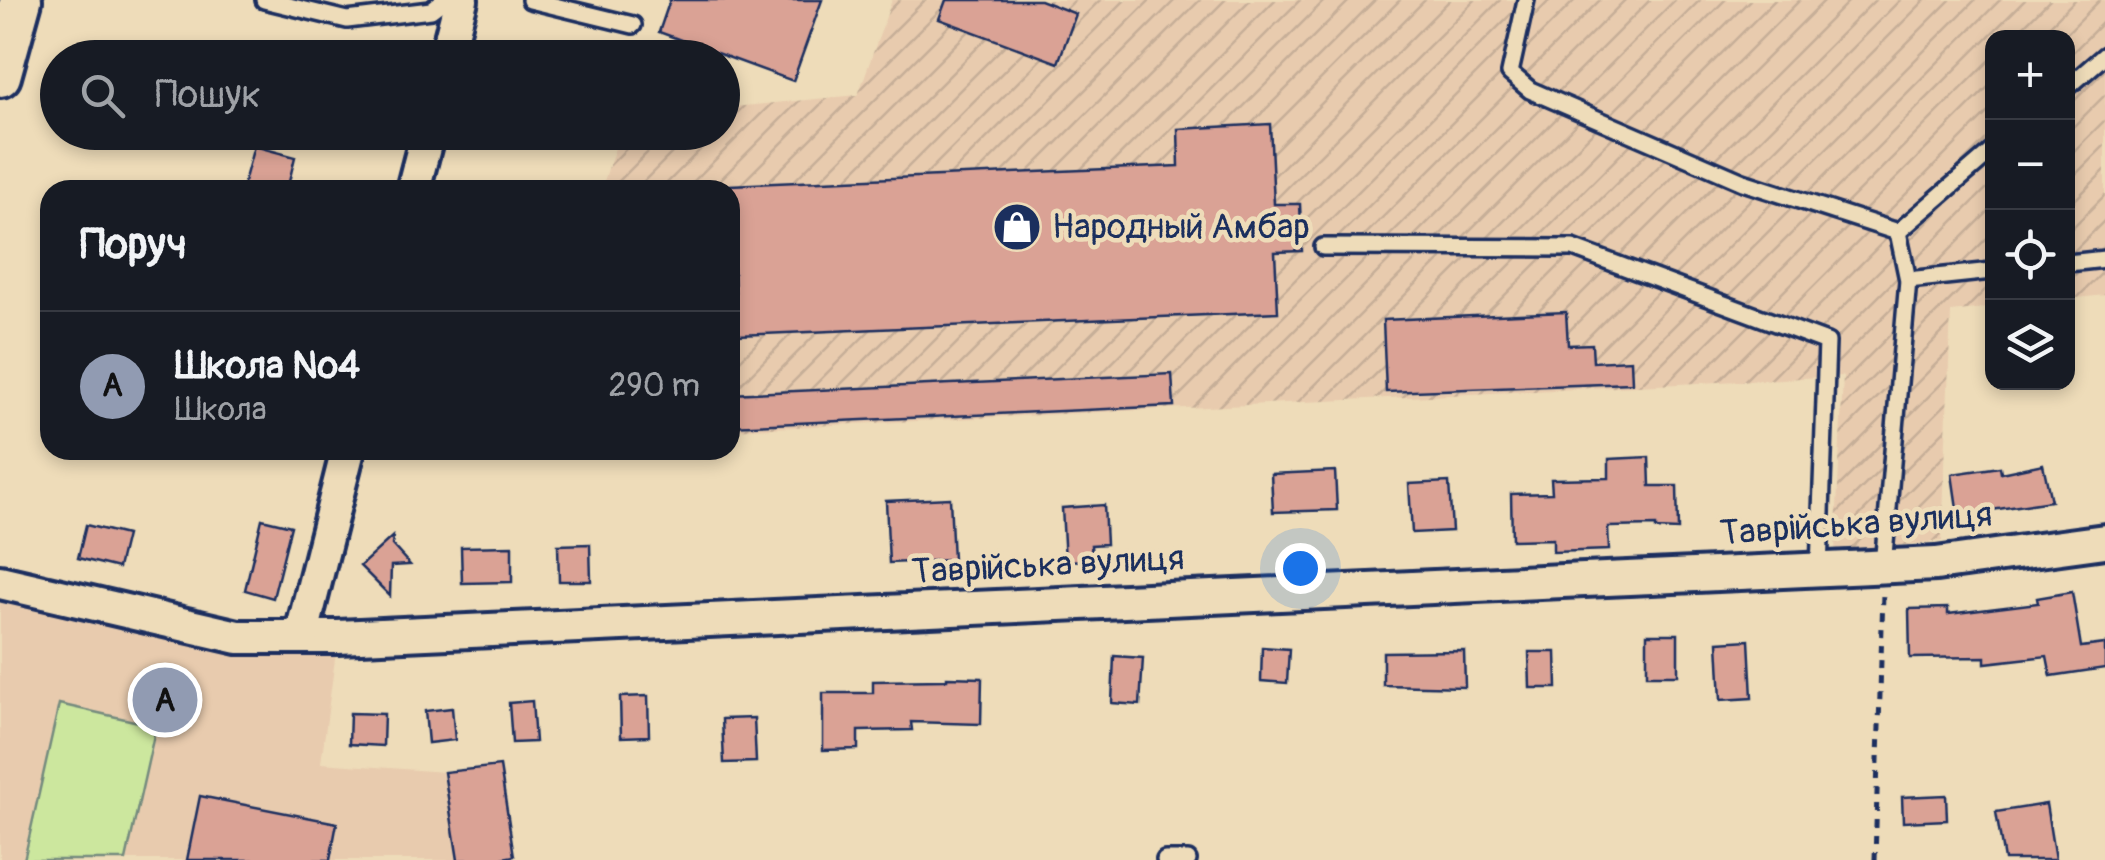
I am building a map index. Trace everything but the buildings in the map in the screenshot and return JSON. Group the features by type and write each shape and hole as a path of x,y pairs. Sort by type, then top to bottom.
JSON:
{"street":[{"path":"0,76 21,0"},
{"path":"451,40 461,0"},
{"path":"416,180 423,150"},
{"path":"301,637 345,460"},
{"name":"Таврійська вулиця","path":"0,584 238,637 378,636 1936,564 2105,541"}],"lane":[{"path":"264,0 347,20 432,10 444,0"},
{"path":"530,0 632,25"},
{"path":"1526,0 1510,73 1530,90 1743,182 1898,232"},
{"path":"2075,81 2105,55"},
{"path":"1898,232 1985,157"},
{"path":"1883,566 1908,280 1898,232"},
{"path":"1323,247 1573,248 1828,342 1819,570"},
{"path":"2075,262 2105,259"},
{"path":"1908,280 1985,272"},
{"path":"1165,860 1188,860"}],"path":[{"path":"1875,860 1883,566"}],"shaded area":[{"path":"892,0 2105,0 2105,295 2075,298 2075,30 1985,30 1985,308 1951,312 1942,541 1835,552 1843,376 740,430 740,180 604,180 614,150 740,150 740,106 858,95"},
{"path":"0,587 338,637 321,763 444,772 500,766 515,860 0,860"}],"green space":[{"path":"59,704 156,726 126,860 24,860"}],"place":[{"name":"Народный Амбар","path":"1017,227"},
{"name":"Школа №4","path":"165,700"}]}
